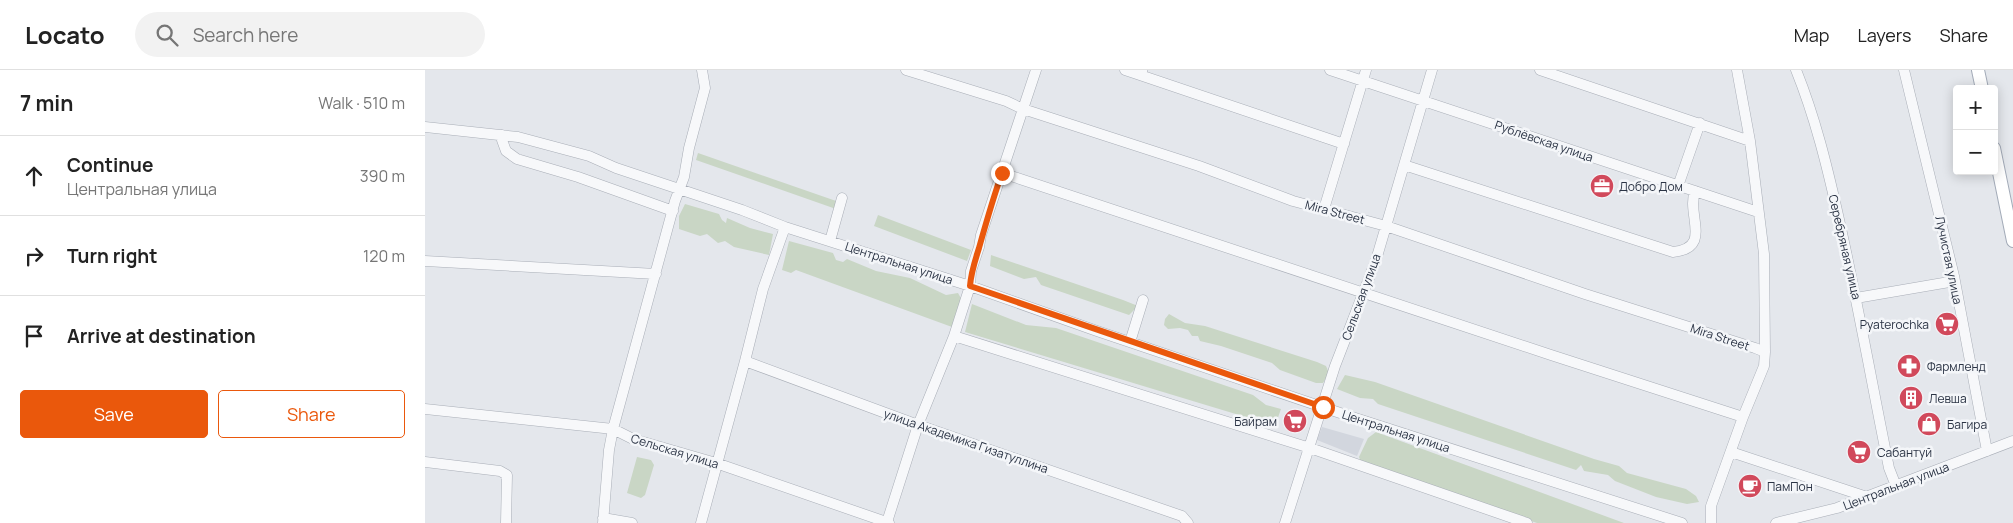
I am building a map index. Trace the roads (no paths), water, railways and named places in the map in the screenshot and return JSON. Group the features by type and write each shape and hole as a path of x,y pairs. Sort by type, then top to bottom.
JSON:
{"main road":[{"path":"1978,70 1981,85"},
{"path":"1998,168 2013,241"}],"street":[{"path":"632,523 603,520 609,450 613,429 684,177 689,148 705,88 702,70"},
{"name":"Mira Street","path":"906,70 1006,101 1023,109 1199,166 1293,200 1386,226 1585,294 1765,352"},
{"path":"885,522 918,425 954,336 970,286 971,271 981,235 1036,70"},
{"path":"1125,70 1140,72 1344,144"},
{"name":"Рублёвская улица","path":"1330,70 1758,212"},
{"path":"1324,209 1366,70"},
{"name":"Сельская улица","path":"1285,523 1335,366 1364,293 1386,226 1432,70"},
{"path":"1540,70 1749,141"},
{"path":"1711,523 1711,506 1743,417 1764,366 1765,352 1764,254 1749,141 1737,70"},
{"name":"Серебряная улица","path":"1796,70 1814,118 1857,298 1886,451 1896,486"},
{"name":"Лучистая улица","path":"1904,70 1955,280 1987,451"},
{"path":"1678,186 1700,123"},
{"name":"Центральная улица","path":"425,127 535,140 589,156 616,168 785,227 970,286 1323,407 1682,523"},
{"path":"502,135 507,151 517,159 578,177 673,211"},
{"path":"1404,164 1673,252 1685,250 1695,241 1693,197 1695,191"},
{"path":"1002,173 1551,356 1743,417"},
{"path":"830,241 842,198"},
{"path":"701,523 763,289 785,227"},
{"path":"425,261 656,274"},
{"path":"1857,298 1955,280"},
{"path":"1130,342 1143,300"},
{"path":"954,336 1309,448 1527,523"},
{"name":"улица Академика Гизатуллина","path":"745,361 918,425 1182,516 1187,522"},
{"name":"Сельская улица","path":"425,409 613,429 633,439 716,463 885,522"},
{"name":"Центральная улица","path":"1776,523 1828,510 1867,497 2013,441"},
{"path":"1731,452 1867,497"},
{"path":"425,462 500,471 507,476 506,523"}],"place":[{"name":"Добро Дом","path":"1602,186"},
{"name":"Pyaterochka","path":"1947,324"},
{"name":"Фармленд","path":"1909,366"},
{"name":"Левша","path":"1911,398"},
{"name":"Байрам","path":"1295,421"},
{"name":"Багира","path":"1929,424"},
{"name":"Сабантуй","path":"1859,452"},
{"name":"ПамПон","path":"1750,486"}]}
